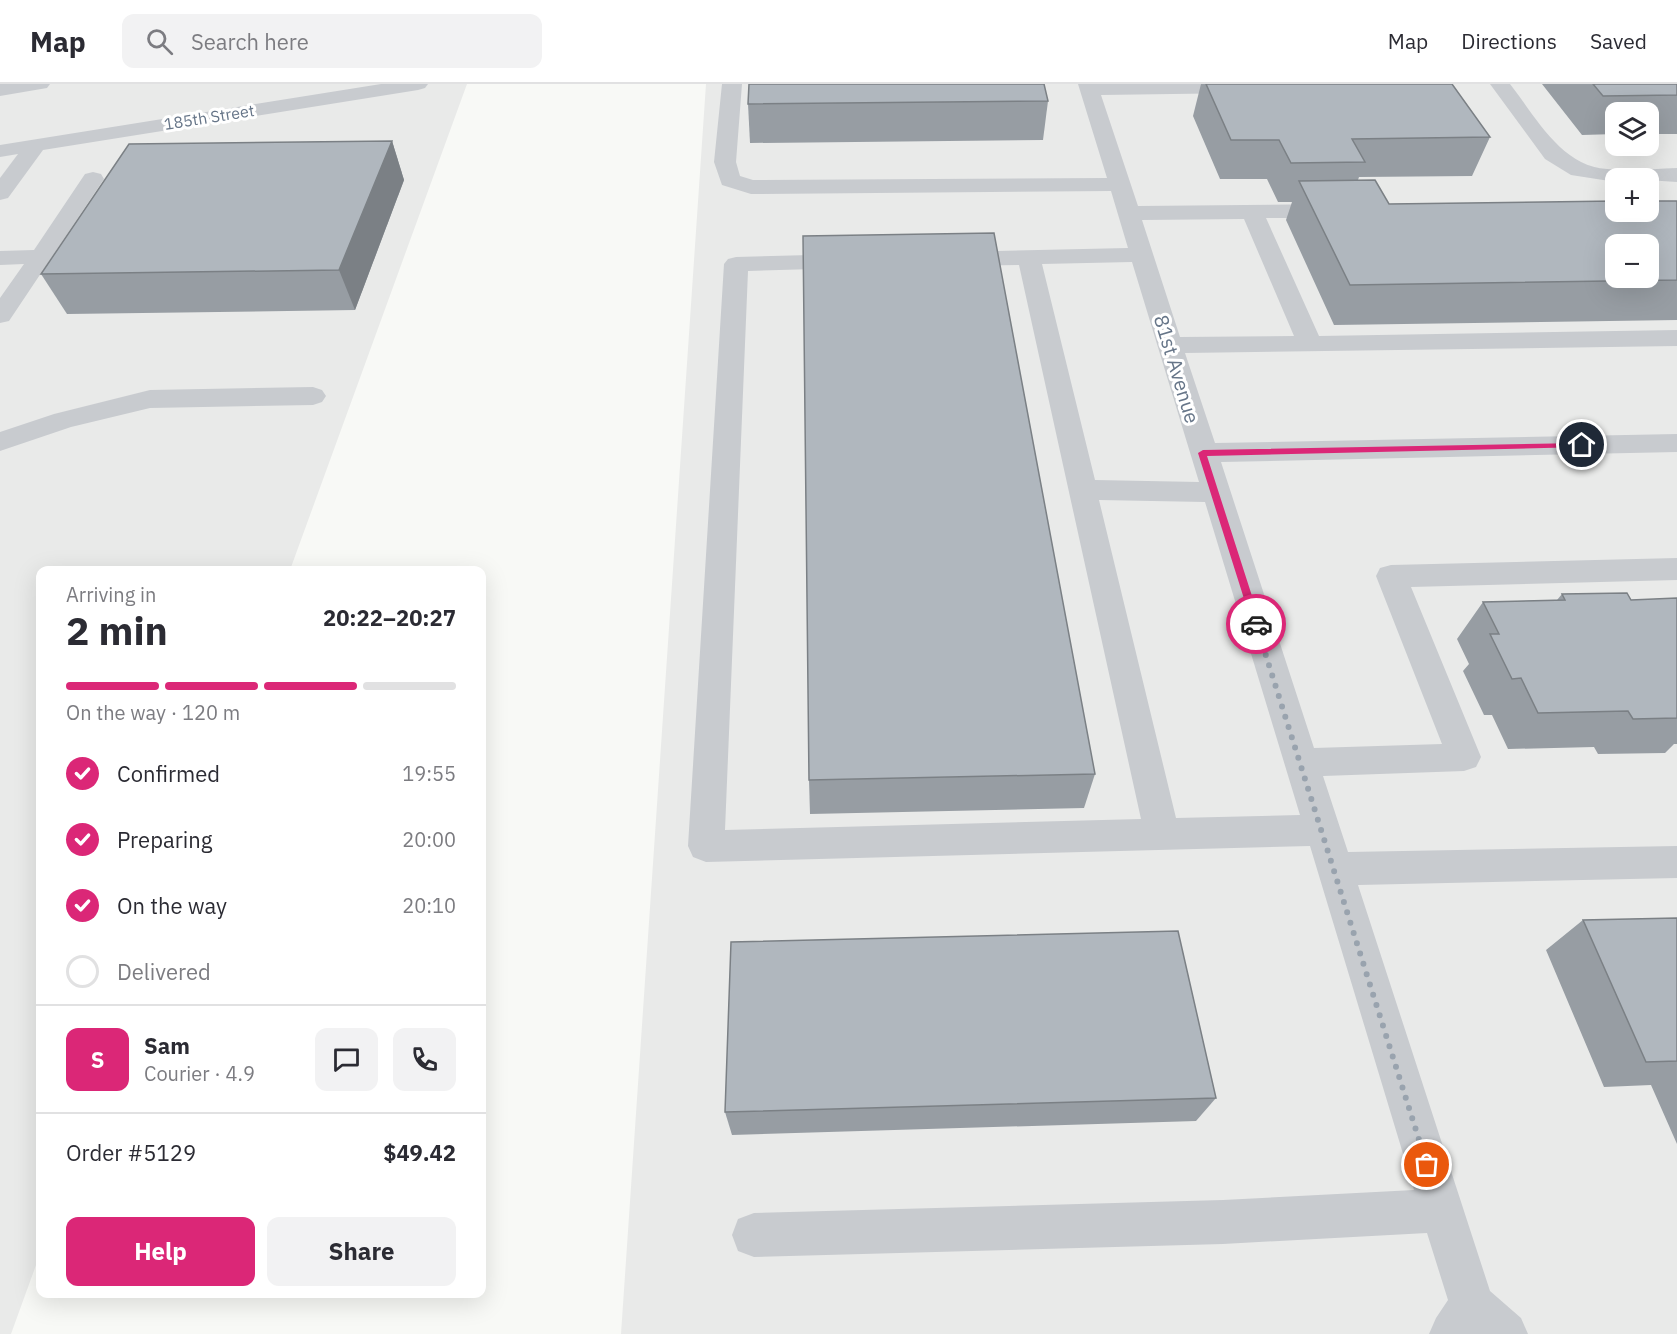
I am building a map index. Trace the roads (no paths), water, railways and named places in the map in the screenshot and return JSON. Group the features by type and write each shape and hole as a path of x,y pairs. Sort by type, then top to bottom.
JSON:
{"street":[{"path":"0,90 40,84"},
{"name":"185th Street","path":"0,151 418,84"},
{"path":"732,84 725,162 730,180 751,188 1124,199 1252,212 1357,211"},
{"path":"1500,84 1553,153 1579,170 1606,176 1677,175"},
{"path":"1089,86 1265,87"},
{"name":"81st Avenue","path":"1089,86 1442,1210 1462,1320"},
{"path":"0,193 36,145"},
{"path":"0,316 93,179"},
{"path":"1252,212 1310,344"},
{"path":"924,260 1141,255"},
{"path":"1029,257 1162,834"},
{"path":"0,258 41,258"},
{"path":"877,261 736,264 706,846 1321,830"},
{"path":"1169,345 1677,338"},
{"path":"0,442 64,420 150,399 313,396"},
{"path":"1203,453 1677,443"},
{"path":"1083,490 1215,492"},
{"path":"1300,763 1464,757 1391,576 1677,569"},
{"path":"1334,868 1677,862"},
{"path":"753,1235 1224,1222 1442,1210"},
{"path":"1462,1320 1505,1334"}]}
